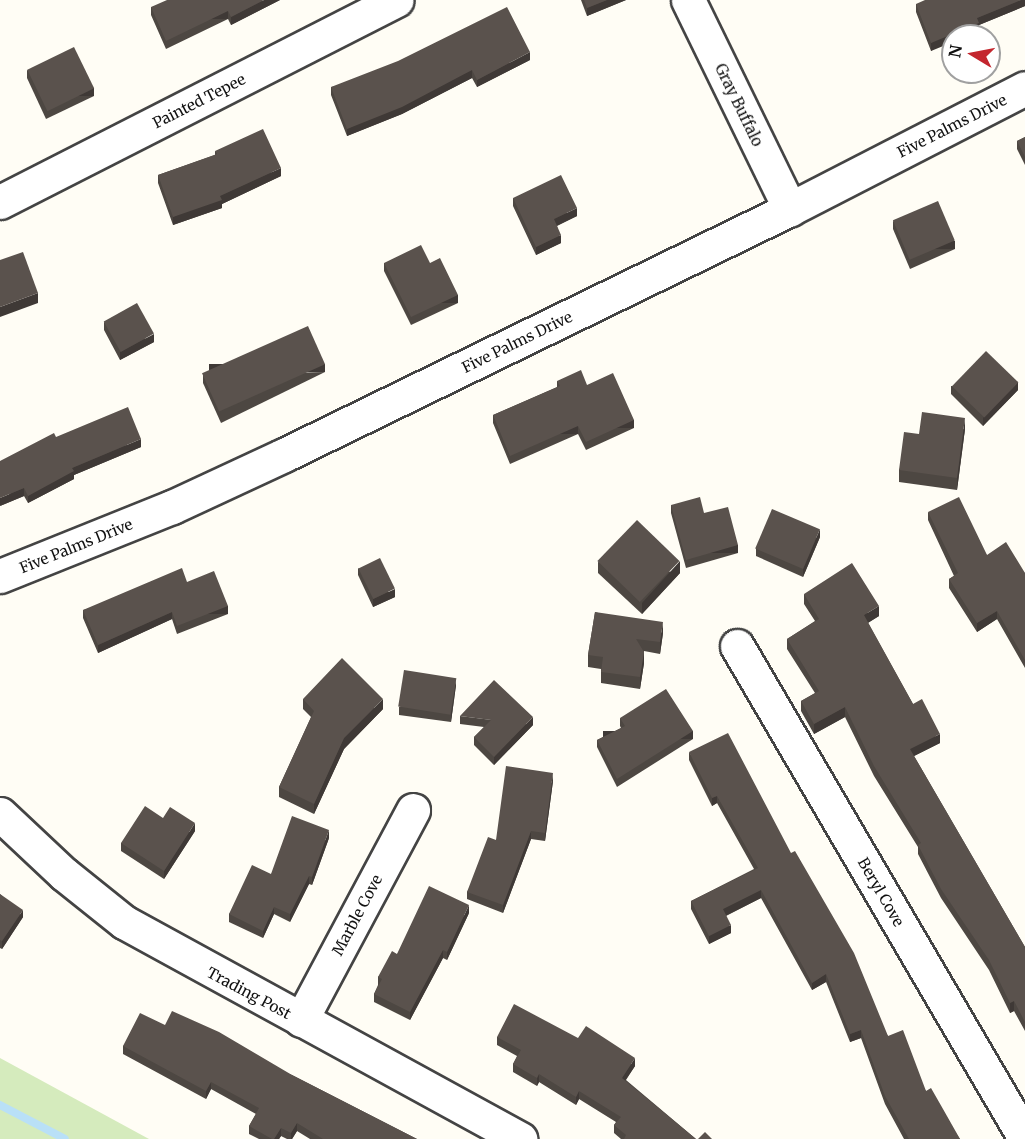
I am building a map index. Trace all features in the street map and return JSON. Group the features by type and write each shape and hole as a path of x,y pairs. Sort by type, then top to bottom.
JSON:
{"street":[{"name":"Painted Tepee","path":"0,202 398,0"},
{"name":"Gray Buffalo","path":"688,0 790,209"},
{"name":"Five Palms Drive","path":"0,576 172,507 284,456 790,209 1025,88"},
{"name":"Beryl Cove","path":"737,646 1025,1138"},
{"name":"Marble Cove","path":"301,1020 413,810"},
{"name":"Trading Post","path":"0,814 64,874 124,922 521,1139"}],"green space":[{"path":"0,1058 149,1139 0,1139"}],"building":[{"path":"167,0 264,0 231,17 228,11 166,41 151,7"},
{"path":"584,0 607,0 587,8"},
{"path":"925,0 1021,0 977,18 979,23 977,24 941,24 941,39 931,43 916,4"},
{"path":"507,7 530,52 477,80 472,70 402,107 347,129 331,87 398,61"},
{"path":"74,47 94,88 47,111 27,70"},
{"path":"263,129 281,168 220,196 222,200 173,217 158,175 217,154 215,151"},
{"path":"1025,137 1025,157 1017,141"},
{"path":"561,175 577,208 554,219 561,235 536,247 513,198"},
{"path":"938,201 955,241 910,260 893,220"},
{"path":"421,245 430,263 440,258 458,295 411,317 384,263"},
{"path":"23,252 38,293 0,307 0,260"},
{"path":"137,303 154,334 121,352 104,321"},
{"path":"308,326 325,364 219,412 202,373"},
{"path":"986,351 1018,382 984,418 952,386"},
{"path":"581,370 587,385 613,373 634,420 586,442 578,426 510,456 493,415 560,386 557,381"},
{"path":"128,407 141,439 72,468 74,471 28,496 24,488 0,498 0,461 54,433 56,437"},
{"path":"922,412 965,418 957,478 899,470 904,432 919,434"},
{"path":"700,497 704,513 728,507 738,545 686,560 671,505"},
{"path":"959,497 987,555 1006,542 1025,573 1025,660 997,611 977,623 949,579 958,573 928,512"},
{"path":"772,509 820,529 803,569 755,549"},
{"path":"637,520 679,561 640,602 597,561"},
{"path":"380,558 395,589 373,599 358,569"},
{"path":"852,563 879,606 864,615 913,704 922,699 940,734 910,749 1025,947 1025,1022 1014,1001 1010,1003 989,960 941,889 918,845 921,843 874,766 845,707 814,724 801,701 819,691 787,639 819,619 804,594"},
{"path":"182,568 187,582 214,571 228,606 177,626 172,612 98,645 83,610"},
{"path":"595,612 663,622 660,642 636,639 644,652 640,677 601,672 603,657 588,655"},
{"path":"342,658 383,699 344,738 314,804 279,787 314,711 303,699"},
{"path":"404,670 456,678 451,715 398,707"},
{"path":"494,680 533,717 494,757 474,737 491,720 460,716"},
{"path":"666,689 693,731 617,779 597,740 625,726 620,718"},
{"path":"728,733 791,853 795,851 854,953 888,1036 903,1030 926,1091 931,1088 960,1139 909,1139 885,1096 861,1030 850,1034 826,974 812,983 761,890 723,909 731,925 709,936 691,901 758,868 717,796 712,798 689,752"},
{"path":"506,766 553,773 545,833 531,831 503,905 467,892 488,837 496,840"},
{"path":"145,806 163,818 170,807 195,823 164,871 121,843"},
{"path":"292,816 329,830 312,877 309,876 290,914 274,907 263,931 229,914 252,865 271,874"},
{"path":"429,886 469,905 447,952 443,950 410,1012 374,994 382,979 378,977 392,951 397,954"},
{"path":"0,894 23,910 2,941 0,940"},
{"path":"514,1004 578,1038 586,1026 635,1058 622,1078 696,1139 624,1139 626,1135 614,1125 621,1117 579,1091 576,1097 539,1074 537,1078 513,1064 521,1050 497,1037"},
{"path":"172,1011 219,1032 292,1075 417,1139 323,1139 297,1123 291,1133 281,1128 272,1139 249,1126 259,1108 211,1082 206,1091 123,1046 140,1013 165,1025"},
{"path":"705,1132 712,1139 698,1139"}],"waterway":[{"path":"0,1105 65,1139"}]}
